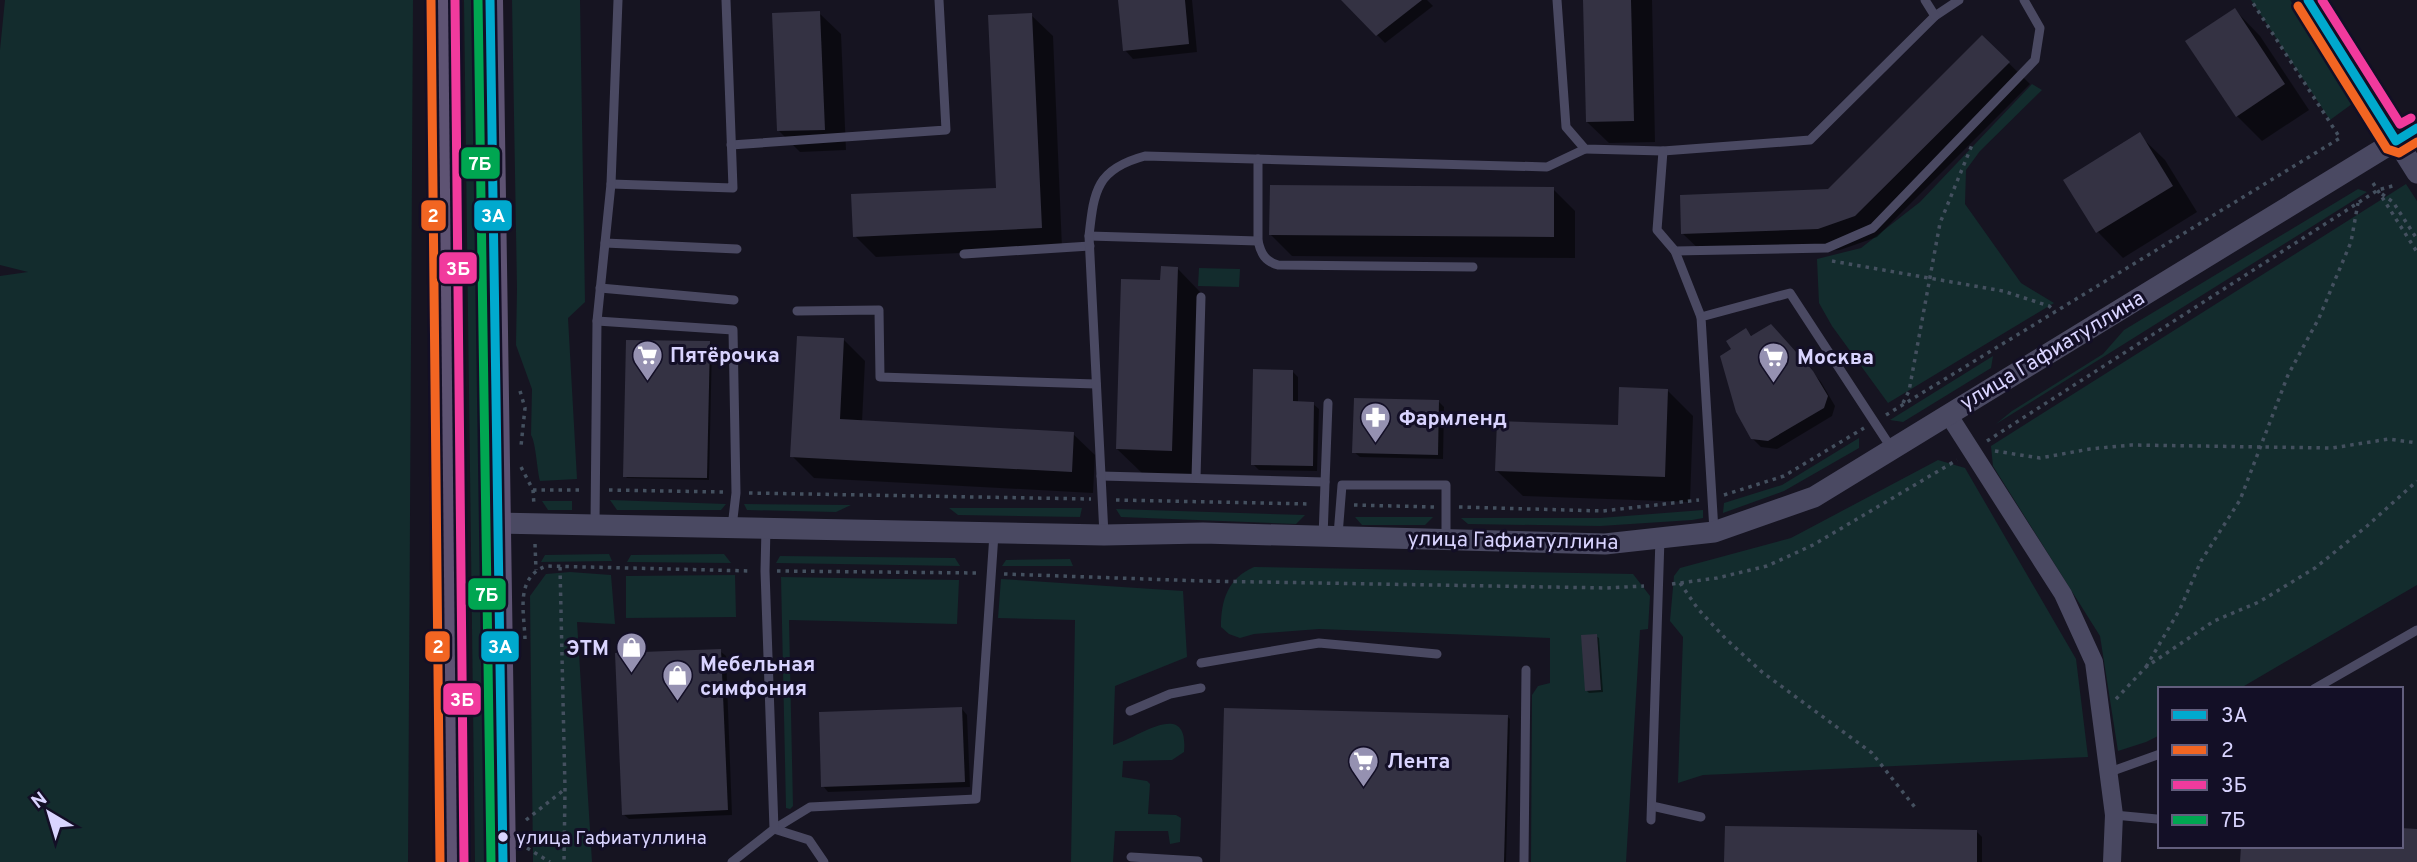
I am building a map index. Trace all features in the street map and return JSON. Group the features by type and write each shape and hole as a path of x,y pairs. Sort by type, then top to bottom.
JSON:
{"main road":[{"path":"443,0 452,862"},
{"path":"489,0 503,862"}],"street":[{"path":"2308,0 2417,173"},
{"name":"улица Гафиатуллина","path":"498,523 1104,535 1203,533 1605,544 1714,531 1814,497 2417,128"},
{"path":"1948,414 1977,448 2063,594 2094,662 2114,815 2112,862"}],"lane":[{"path":"595,525 593,489 597,321 611,184 618,0"},
{"path":"611,184 733,188 726,0"},
{"path":"731,145 946,130 939,0"},
{"path":"1557,0 1566,127 1585,149"},
{"path":"1925,0 1934,16"},
{"path":"1104,535 1090,241 1093,198 1105,177 1128,161 1145,156 1547,167 1585,149 1663,151 1810,140 1934,16 1959,0"},
{"path":"1675,251 1827,248 1873,229 2035,61 2040,28 2024,0"},
{"path":"1663,151 1657,230 1675,251 1701,317 1714,531"},
{"path":"1258,159 1258,241 1265,258 1278,265 1473,267"},
{"path":"964,254 1090,241 1258,241"},
{"path":"605,243 737,249"},
{"path":"600,288 734,300"},
{"path":"1701,317 1790,293 1892,449"},
{"path":"1196,478 1201,297"},
{"path":"797,311 879,310 880,377 1096,384"},
{"path":"597,321 733,330 736,493 732,527"},
{"path":"1328,403 1325,504 1331,537"},
{"path":"1101,476 1325,482"},
{"path":"1331,537 1340,505 1342,485 1446,485 1446,540"},
{"path":"766,527 765,571 774,829"},
{"path":"732,862 774,829 810,807 976,799 994,533"},
{"path":"1651,820 1661,586 1660,538"},
{"path":"2317,687 2417,629"},
{"path":"1202,663 1319,643 1437,654"},
{"path":"1524,862 1526,670"},
{"path":"1130,711 1170,694 1201,688"},
{"path":"2107,773 2158,755"},
{"path":"1652,806 1701,817"},
{"path":"2114,815 2157,819"},
{"path":"774,829 809,840 824,862"},
{"path":"1131,857 1198,860"}],"path":[{"path":"1340,505 1603,510 1714,498 1784,476 2340,138 2251,0"},
{"path":"1902,405 1909,391 1940,223 1972,147 1972,126"},
{"path":"2373,183 2417,252"},
{"path":"525,649 524,585 536,570 546,566 990,573 1217,581 1593,588 1661,586 1717,578 1767,566 1813,545 1977,448 2378,190 2396,185"},
{"path":"2378,190 2393,202 2417,239"},
{"path":"2101,716 2146,667 2180,610 2201,561 2240,500 2288,375 2319,318 2351,242 2358,203"},
{"path":"1806,248 1817,259 2003,291 2049,306 2056,311"},
{"path":"1977,448 2040,458 2131,445 2332,448 2389,439 2417,443"},
{"path":"2146,667 2214,621 2259,602 2315,568 2417,481"},
{"path":"533,490 1325,504"},
{"path":"560,567 564,862"},
{"path":"1680,583 1698,609 1762,673 1872,753 1917,810"},
{"path":"526,820 565,789"},
{"path":"527,848 550,862"}],"green space":[{"path":"5,0 413,0 408,862 0,862 0,276 28,272 0,265 0,50"},
{"path":"464,0 473,0 486,862 475,862"},
{"path":"512,0 580,0 585,302 568,318 577,479 540,481 531,435 532,389 516,345"},
{"path":"2251,0 2290,0 2356,101 2330,120"},
{"path":"2032,84 2042,90 1980,151 1966,170 1965,204 2021,283 2054,303 1888,403 1832,326 1819,303 1817,259 1861,248 1920,202"},
{"path":"2406,184 2417,201 2417,585 2242,687 2158,687 2158,736 2118,751 2100,636 1993,466 1991,446"},
{"path":"2358,189 2367,192 1996,424 2012,411 2103,354 2124,330"},
{"path":"1199,268 1240,269 1239,287 1198,286"},
{"path":"1993,356 1991,368 1903,422 1890,420"},
{"path":"1859,438 1859,448 1784,491 1723,513 1724,503 1782,485"},
{"path":"1938,460 1965,468 2076,659 2088,757 1703,775 1678,783 1683,637 1670,621 1674,576 1680,568 1791,538"},
{"path":"610,500 726,504 721,510 617,510"},
{"path":"542,501 572,501 572,510 548,510"},
{"path":"744,504 851,505 836,512 747,510"},
{"path":"949,508 1082,508 1080,517 958,515"},
{"path":"1116,509 1305,515 1296,524 1121,517"},
{"path":"1703,510 1703,518 1692,520 1600,526 1468,524 1461,518 1600,518"},
{"path":"1355,517 1433,517 1425,525 1362,525"},
{"path":"609,554 612,561 541,562 545,555"},
{"path":"724,554 731,563 627,562 631,555"},
{"path":"780,556 955,558 960,566 776,563"},
{"path":"1070,559 1073,566 1002,566 1006,560"},
{"path":"1254,567 1633,574 1650,596 1648,629 1640,630 1626,862 1531,862 1532,695 1538,686 1550,683 1550,638 1319,629 1254,634 1240,638 1221,627 1222,608 1232,584"},
{"path":"570,572 611,575 615,624 577,622 592,862 533,862 530,596 546,574"},
{"path":"735,575 736,617 626,618 626,576"},
{"path":"781,577 959,580 957,624 789,620 793,806 790,809 786,808"},
{"path":"1001,579 1183,591 1187,657 1115,686 1113,745 1160,725 1179,727 1183,736 1184,752 1172,760 1123,761 1122,777 1147,781 1150,784 1148,814 1176,815 1181,818 1180,842 1170,844 1168,831 1115,831 1113,862 1071,862 1075,620 998,618"}],"building":[{"path":"1118,0 1185,0 1189,44 1123,51"},
{"path":"1341,0 1422,0 1376,36"},
{"path":"1583,0 1631,0 1634,121 1586,122"},
{"path":"2235,8 2285,84 2236,117 2185,41"},
{"path":"820,11 825,130 777,131 772,13"},
{"path":"1032,13 1042,228 853,237 851,194 996,188 988,15"},
{"path":"1982,35 2010,62 1855,216 1818,229 1681,234 1680,195 1828,189"},
{"path":"2140,132 2173,186 2096,233 2063,180"},
{"path":"1270,185 1554,187 1554,237 1269,235"},
{"path":"1161,266 1178,267 1172,451 1116,449 1121,279 1160,280"},
{"name":"Москва","path":"1771,324 1813,371 1828,396 1824,408 1768,441 1751,439 1736,412 1720,356 1731,349 1726,341 1746,328 1751,336"},
{"path":"797,336 844,338 840,419 1074,432 1072,472 790,457"},
{"path":"626,340 710,341 707,478 623,477"},
{"path":"1253,369 1293,370 1293,401 1314,402 1313,466 1251,465"},
{"path":"1619,387 1668,389 1665,477 1495,471 1497,421 1618,425"},
{"path":"1354,398 1439,400 1438,455 1352,453"},
{"path":"1597,634 1601,690 1585,691 1581,635"},
{"path":"721,649 728,810 622,815 615,653"},
{"path":"962,707 965,782 821,787 819,712"},
{"name":"Лента","path":"1224,708 1508,715 1504,862 1220,862"},
{"path":"1725,826 1977,830 1977,862 1724,862"},
{"path":"2403,828 2417,829 2417,862 2240,862 2241,848 2403,848"}],"transit line":[{"name":"2","path":"431,0 440,862"},
{"name":"3Б","path":"455,0 464,862"},
{"name":"7Б","path":"478,0 491,862"},
{"name":"3А","path":"490,0 503,862"},
{"name":"3А","path":"2308,0 2396,141 2417,128"},
{"name":"3Б","path":"2322,0 2400,124 2411,118"},
{"name":"2","path":"2298,6 2387,149 2399,153 2417,142"}],"place":[{"name":"Пятёрочка","path":"647,382"},
{"name":"Москва","path":"1774,384"},
{"name":"Фармленд","path":"1376,445"},
{"name":"ЭТМ","path":"632,675"},
{"name":"Мебельная симфония","path":"677,703"},
{"name":"Лента","path":"1364,788"},
{"name":"улица Гафиатуллина","path":"503,837"}]}
